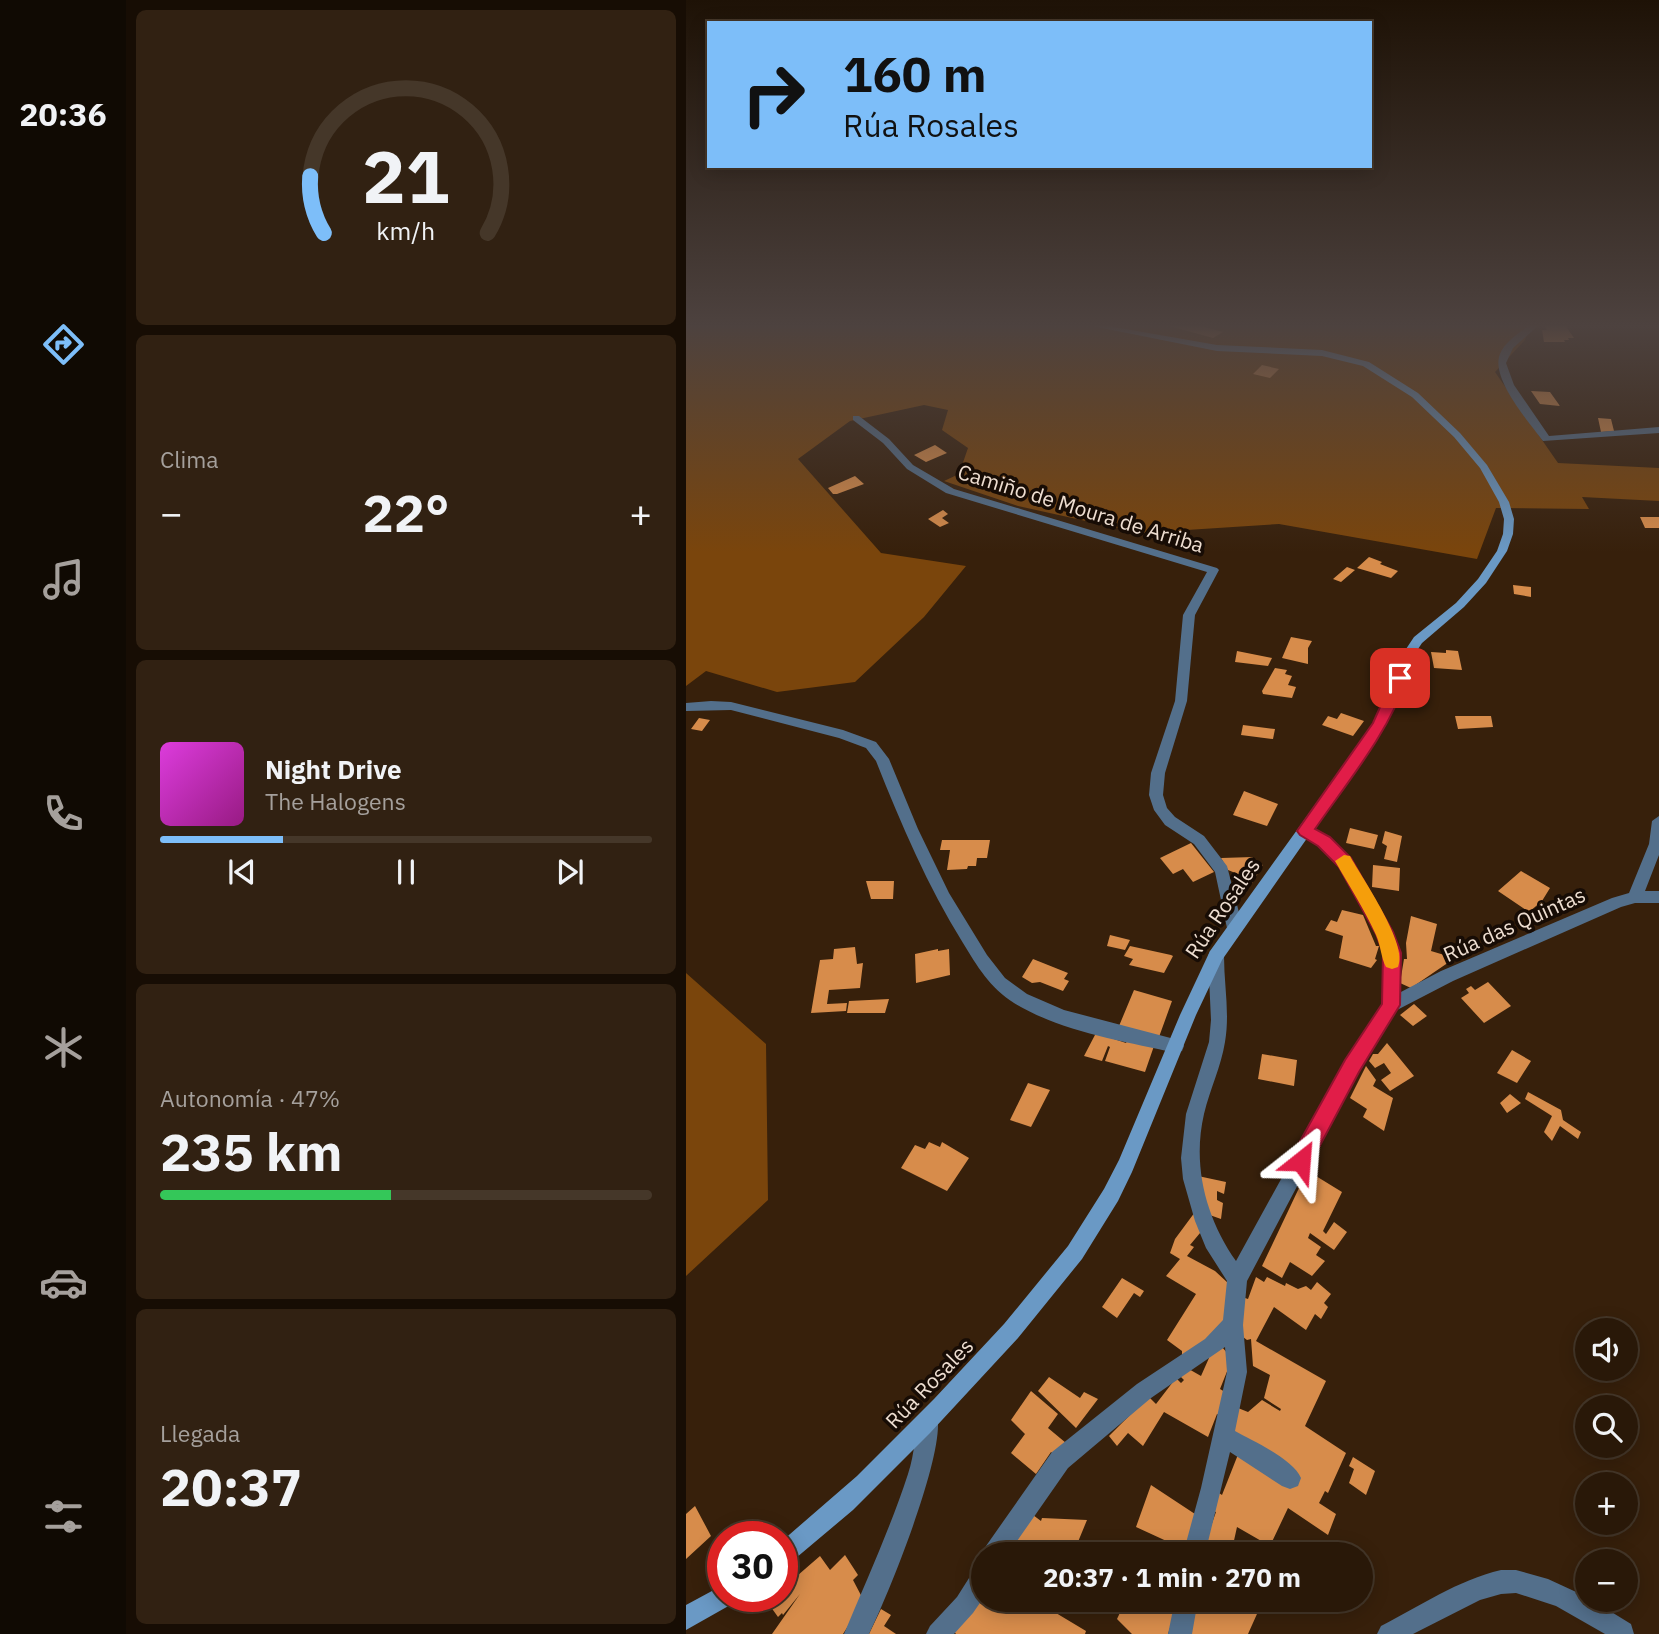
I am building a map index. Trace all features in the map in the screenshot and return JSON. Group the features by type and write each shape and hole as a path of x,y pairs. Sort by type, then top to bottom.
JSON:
{"street":[{"name":"Rúa Rosales","path":"798,1541 871,1479 929,1419 1017,1326 1070,1258 1110,1196 1144,1127 1199,988 1216,956 1379,725 1392,702 1408,655 1418,640 1460,605 1486,575 1502,551 1508,534 1509,519 1496,485 1457,435 1421,400"},
{"path":"1520,400 1546,439 1659,430"},
{"name":"Camiño de Moura de Arriba","path":"856,418 886,441 910,467 950,491 1213,570 1189,615 1181,701 1158,774 1156,795 1161,810 1170,821 1199,840 1222,870 1235,928"},
{"path":"686,708 731,706 843,734 871,745 882,759 930,874 982,960 1006,988 1044,1008 1078,1020 1175,1046"},
{"path":"1635,897 1656,844 1659,821"},
{"path":"1197,1542 1237,1372 1233,1325 1237,1279 1352,1066 1391,1005 1392,953 1384,932 1345,862 1324,842 1305,831"},
{"name":"Rúa das Quintas","path":"1391,1005 1472,965 1606,907 1635,897 1659,897"},
{"path":"1216,956 1220,998 1217,1042 1194,1117 1190,1164 1195,1200 1208,1232 1237,1279"},
{"path":"1002,1542 1060,1460 1144,1391 1212,1346 1233,1325"},
{"path":"856,1634 872,1602 923,1463 929,1438 929,1419"},
{"path":"1223,1436 1290,1478"},
{"path":"1389,1634 1485,1586 1513,1581 1539,1587 1623,1632"},
{"path":"938,1634 971,1596"},
{"path":"686,1618 707,1606"},
{"path":"1180,1634 1185,1612"}],"shaded area":[{"path":"686,400 1515,400 1558,463 1659,468 1659,501 1582,497 1589,509 1496,508 1477,559 1279,524 1140,533 1018,506 944,481 959,474 968,448 942,430 948,410 924,405 850,421 798,459 881,553 966,566 924,617 855,682 777,692 706,671 686,686"},
{"path":"686,973 766,1044 768,1200 686,1276"}],"building":[{"path":"1537,400 1556,400 1560,406 1540,404"},
{"path":"1598,418 1611,419 1614,431 1601,432"},
{"path":"935,445 947,453 926,462 914,455"},
{"path":"855,476 864,484 837,494 833,494 828,488"},
{"path":"943,510 948,514 942,518 949,523 940,527 928,519"},
{"path":"1640,517 1659,517 1659,528 1645,528"},
{"path":"1369,557 1398,571 1391,578 1357,568"},
{"path":"1347,567 1355,570 1341,582 1333,579"},
{"path":"1513,585 1531,587 1531,597 1514,594"},
{"path":"1291,637 1312,641 1308,648 1308,664 1282,658"},
{"path":"1446,650 1458,651 1462,670 1434,668 1431,652 1446,653"},
{"path":"1237,651 1272,658 1268,666 1235,662"},
{"path":"1275,668 1287,670 1285,674 1292,676 1288,685 1296,687 1292,698 1263,694 1262,691"},
{"path":"1341,713 1364,721 1353,736 1322,725 1328,716 1337,719"},
{"path":"1455,716 1491,716 1493,727 1458,729"},
{"path":"699,718 710,720 702,731 691,729"},
{"path":"1243,725 1275,729 1273,739 1241,735"},
{"path":"1244,791 1278,804 1267,826 1233,815"},
{"path":"1350,828 1378,835 1374,849 1346,843"},
{"path":"1385,831 1402,836 1397,862 1384,859 1387,846 1382,843"},
{"path":"942,840 990,840 987,858 977,858 976,866 968,866 967,869 947,870 950,850 940,850"},
{"path":"1191,843 1214,872 1193,882 1183,869 1173,874 1160,858"},
{"path":"1253,857 1253,861 1263,865 1252,883 1248,881 1250,879 1228,870 1221,858"},
{"path":"1373,865 1400,868 1399,891 1372,887"},
{"path":"1521,871 1550,888 1542,901 1529,912 1498,891"},
{"path":"866,881 894,881 893,899 871,899"},
{"path":"1342,910 1363,915 1376,946 1379,946 1375,959 1377,960 1371,968 1339,958 1343,936 1325,930 1331,920 1337,922"},
{"path":"1411,916 1437,924 1431,951 1451,957 1452,960 1411,988 1400,983 1404,959 1407,959 1406,943"},
{"path":"1110,935 1130,940 1125,950 1107,946"},
{"path":"1130,946 1173,956 1164,973 1129,965 1133,959 1124,956"},
{"path":"855,947 857,964 863,963 860,988 829,990 827,1004 847,1003 846,1011 811,1013 820,960 833,959 834,949"},
{"path":"949,949 950,975 916,983 915,954"},
{"path":"1033,959 1068,973 1064,979 1069,981 1063,991 1040,982 1032,983 1022,977"},
{"path":"1488,982 1511,1006 1484,1023 1461,998 1469,993 1466,989 1471,986 1475,990"},
{"path":"1134,990 1172,1001 1159,1037 1119,1026"},
{"path":"889,999 885,1013 847,1013 849,1001"},
{"path":"1414,1004 1427,1016 1413,1026 1400,1015"},
{"path":"1096,1033 1126,1043 1128,1039 1154,1046 1145,1072 1105,1061 1110,1047 1108,1046 1102,1061 1084,1056"},
{"path":"1387,1043 1414,1076 1390,1091 1381,1080 1391,1073 1384,1063 1375,1068 1369,1061 1373,1054 1378,1054"},
{"path":"1512,1050 1531,1061 1517,1083 1497,1073"},
{"path":"1262,1054 1297,1060 1294,1086 1258,1079"},
{"path":"1366,1066 1376,1080 1373,1086 1393,1098 1384,1131 1363,1117 1367,1109 1350,1098"},
{"path":"1028,1083 1050,1090 1031,1127 1010,1120"},
{"path":"1528,1092 1561,1110 1563,1120 1581,1132 1578,1139 1560,1126 1552,1141 1544,1132 1552,1116 1525,1099"},
{"path":"1510,1094 1521,1103 1507,1113 1500,1103"},
{"path":"929,1142 940,1147 942,1142 969,1158 947,1191 901,1168 915,1145 925,1149"},
{"path":"1311,1173 1342,1192 1323,1231 1326,1234 1334,1222 1347,1232 1334,1250 1310,1233 1308,1238 1321,1247 1316,1255 1325,1261 1312,1276 1290,1262 1282,1278 1262,1266 1299,1188 1302,1189"},
{"path":"1198,1176 1226,1182 1224,1194 1217,1191 1217,1200 1223,1203 1221,1219 1204,1213"},
{"path":"1195,1212 1205,1227 1190,1245 1194,1247 1187,1256 1215,1271 1228,1283 1222,1347 1228,1354 1228,1369 1220,1389 1225,1392 1219,1415 1217,1414 1208,1437 1164,1412 1143,1446 1128,1433 1117,1446 1109,1436 1149,1397 1156,1404 1176,1378 1181,1383 1184,1380 1179,1375 1187,1368 1201,1376 1209,1358 1182,1355 1182,1351 1167,1340 1196,1294 1166,1276 1180,1259 1170,1253 1175,1239"},
{"path":"1256,1277 1264,1282 1267,1277 1298,1289 1306,1286 1311,1290 1317,1282 1331,1294 1324,1303 1328,1307 1321,1319 1315,1314 1306,1330 1274,1307 1256,1341 1326,1381 1305,1426 1346,1453 1328,1493 1325,1491 1319,1503 1336,1514 1328,1535 1288,1508 1272,1542 1263,1542 1237,1527 1234,1542 1205,1542 1216,1512 1213,1511 1219,1493 1222,1495 1239,1452 1231,1430 1238,1408 1248,1412 1262,1400 1280,1411 1281,1409 1264,1398 1270,1375 1253,1366 1251,1339 1247,1340 1239,1334 1245,1298 1248,1299"},
{"path":"1122,1278 1144,1291 1140,1297 1134,1293 1117,1318 1102,1307"},
{"path":"1049,1377 1080,1398 1084,1392 1098,1399 1076,1428 1038,1391"},
{"path":"1031,1391 1058,1414 1048,1428 1066,1443 1057,1456 1051,1452 1036,1474 1011,1453 1025,1434 1011,1420"},
{"path":"1353,1457 1375,1471 1366,1495 1349,1483 1354,1469 1349,1466"},
{"path":"1151,1485 1195,1514 1188,1542 1169,1542 1136,1527"},
{"path":"695,1506 707,1528 707,1540 686,1559 686,1514"},
{"path":"1029,1512 1041,1521 1042,1518 1087,1520 1078,1542 1016,1542"},
{"path":"845,1555 858,1575 853,1580 864,1601 843,1634 772,1634 787,1612 798,1612 798,1575 820,1556 830,1570"},
{"path":"881,1609 891,1615 884,1626 896,1634 869,1634"},
{"path":"971,1609 971,1612 1054,1612 1086,1631 1085,1634 956,1634 953,1630"},
{"path":"1120,1612 1175,1612 1168,1634 1132,1634 1117,1619"},
{"path":"1192,1612 1258,1612 1248,1634 1188,1634"}],"slow traffic":[{"path":"1344,861 1389,942 1392,962"}],"route":[{"path":"1301,1161 1352,1066 1391,1005 1392,953 1384,932 1345,862 1335,850 1305,831 1379,725 1392,702 1400,678"}]}
